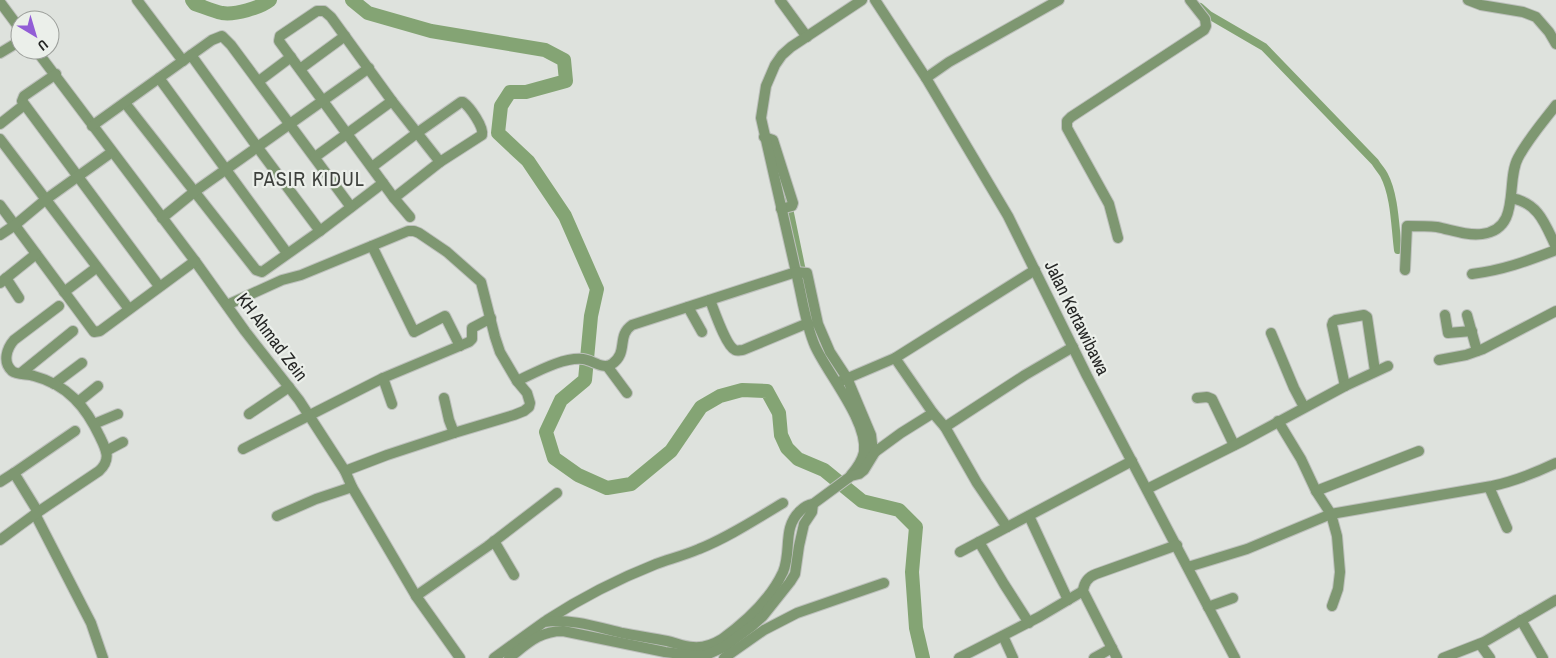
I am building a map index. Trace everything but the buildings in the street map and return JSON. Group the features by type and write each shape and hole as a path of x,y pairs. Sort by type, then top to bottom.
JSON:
{"street":[{"path":"137,0 187,58 320,231"},
{"path":"780,0 807,37"},
{"path":"843,381 816,349 810,335 801,272 787,208 761,118 766,86 775,65 782,55 862,0"},
{"name":"Jalan Kertawibawa","path":"876,0 926,78 1008,216 1132,462 1235,658"},
{"path":"926,78 949,62 1059,0"},
{"path":"1118,238 1109,204 1067,128 1067,121 1204,30 1206,26 1205,19 1190,0"},
{"path":"1468,0 1481,5 1523,12 1536,17 1550,32 1556,44"},
{"path":"0,2 10,16"},
{"path":"410,217 279,42 280,36 317,11 324,11 332,17 392,101 440,162"},
{"path":"92,126 217,37 222,36 259,81 351,207"},
{"path":"300,69 345,36"},
{"path":"259,81 291,57"},
{"name":"KH Ahmad Zein","path":"44,60 308,414 345,471 352,487 416,596 460,658"},
{"path":"162,218 194,192 369,68"},
{"path":"56,74 24,96 22,100 24,105 159,286"},
{"path":"159,78 287,253"},
{"path":"315,157 392,101"},
{"path":"372,167 461,102 468,105 483,129 482,135 440,162 394,198"},
{"path":"125,103 256,270 262,272 383,183"},
{"path":"0,124 24,105"},
{"path":"1405,270 1406,226 1436,227 1468,234 1488,233 1502,224 1510,212 1515,199 1514,172 1518,158 1556,106"},
{"path":"0,139 96,268 129,309"},
{"path":"0,235 77,176 112,152"},
{"path":"1472,274 1511,267 1556,248 1540,214 1515,199"},
{"path":"0,205 94,332 100,332 159,286 195,261"},
{"path":"227,305 282,280 301,275 408,231 419,233 448,252 481,282 500,352 529,398 529,407 524,411 387,455 345,471"},
{"path":"372,246 414,332 445,316 460,346"},
{"path":"20,298 3,280 36,254"},
{"path":"64,292 96,268"},
{"path":"843,381 895,358 1035,270"},
{"path":"517,381 559,363 583,359 602,365 612,364 621,354 626,329 643,320 801,272 808,275 818,324 843,381 870,451"},
{"path":"710,300 722,330 731,347 736,350 743,350 808,323"},
{"path":"0,540 36,513 99,471 105,466 108,457 88,413 71,394 36,376 15,373 10,370 7,362 6,353 14,340 58,306"},
{"path":"688,307 702,332"},
{"path":"1439,360 1477,351 1556,311"},
{"path":"1467,314 1477,351"},
{"path":"1344,386 1332,325 1336,320 1364,315 1367,317 1375,371"},
{"path":"1445,315 1448,333 1472,331"},
{"path":"243,448 383,378 471,341 472,328 491,318"},
{"path":"21,373 73,331"},
{"path":"1271,333 1304,407"},
{"path":"945,428 1024,375 1073,347"},
{"path":"895,358 945,428 977,483 1007,528"},
{"path":"54,384 82,363"},
{"path":"602,365 627,393"},
{"path":"1147,489 1344,386 1388,366"},
{"path":"383,378 392,404"},
{"path":"78,402 98,386"},
{"path":"250,414 289,387"},
{"path":"1196,398 1207,397 1212,399 1234,445"},
{"path":"444,398 448,420 454,433"},
{"path":"509,658 540,635 553,631 563,631 665,652 697,656 706,655 724,647 760,612 783,571 786,562 788,531 793,519 807,504 814,503 849,477 870,451 933,413"},
{"path":"94,424 118,414"},
{"path":"1278,421 1316,491 1331,514 1337,536 1340,572 1338,589 1332,606"},
{"path":"0,482 75,431"},
{"path":"106,451 123,442"},
{"path":"1316,491 1419,451"},
{"path":"960,552 1132,462"},
{"path":"1188,568 1247,549 1331,514 1490,487 1513,481 1556,463"},
{"path":"14,473 91,623 103,658"},
{"path":"277,516 316,499 352,487"},
{"path":"1490,487 1507,528"},
{"path":"416,596 494,541 557,493"},
{"path":"494,658 566,608 612,583 726,537 783,503"},
{"path":"1029,516 1068,600"},
{"path":"494,541 514,575"},
{"path":"979,542 1029,622"},
{"path":"959,658 1068,600 1082,591 1086,581 1093,575 1177,546"},
{"path":"724,658 771,626 796,613 884,583"},
{"path":"1082,591 1117,658"},
{"path":"1208,607 1233,598"},
{"path":"1443,658 1480,644 1556,600"},
{"path":"760,612 771,626"},
{"path":"544,622 562,620 692,647 713,644 738,632"},
{"path":"1521,620 1543,658"},
{"path":"1003,636 1012,658"},
{"path":"1480,644 1490,658"},
{"path":"1094,658 1112,648"}],"waterway":[{"path":"192,0 195,4 222,13 240,12 270,0"},
{"path":"352,0 368,13 431,31 545,50 564,60 566,81 526,92 510,92 501,106 498,133 528,161 565,216 597,289 591,316 585,380 561,400 546,432 554,458 578,475 607,488 631,484 671,451 701,407 720,396 742,390 767,391 779,413 781,435 787,448 798,459 824,470 862,501 899,510 916,527 912,572 916,628 923,658"},
{"path":"1200,7 1209,15 1264,47 1375,162 1388,183 1394,212 1398,250"},
{"path":"778,171 790,213 803,276"},
{"path":"815,327 819,340 826,352"}],"district":[{"name":"PASIR KIDUL","path":"309,179"}]}
